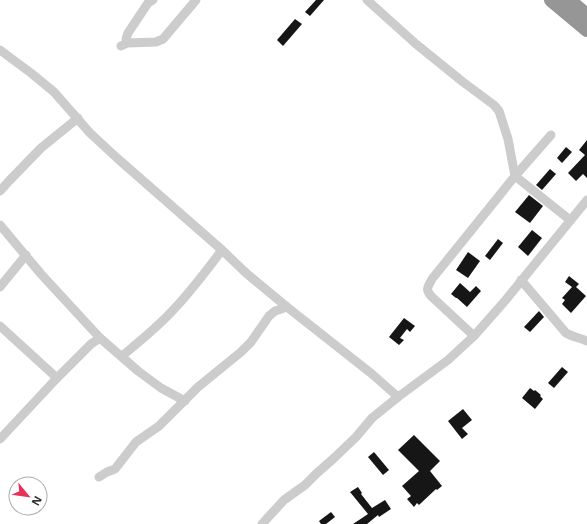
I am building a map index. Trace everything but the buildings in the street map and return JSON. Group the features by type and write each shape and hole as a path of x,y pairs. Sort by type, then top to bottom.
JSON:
{"highway":[{"path":"551,0 587,30"},
{"path":"573,1 587,15"}],"street":[{"path":"153,0 148,3 128,33 124,44 156,42 163,39 196,0"},
{"path":"367,0 416,44 494,105 499,111 508,139 514,176 570,220"},
{"path":"2,55 31,73 54,92 90,133 246,272 287,307 372,374 398,397"},
{"path":"0,191 41,148 78,118"},
{"path":"474,336 431,296 427,288 514,176 551,135"},
{"path":"262,524 284,500 305,485 356,437 372,418 448,360 474,336 587,200"},
{"path":"0,225 41,274 100,338 152,382 185,401"},
{"path":"122,356 175,308 195,286 222,250"},
{"path":"0,286 26,256"},
{"path":"521,280 566,333 587,342"},
{"path":"99,477 115,469 136,442 159,426 204,383 241,352 251,342 269,316 275,311 287,307"},
{"path":"0,326 57,378"},
{"path":"0,439 57,378 91,344 100,338"}]}
